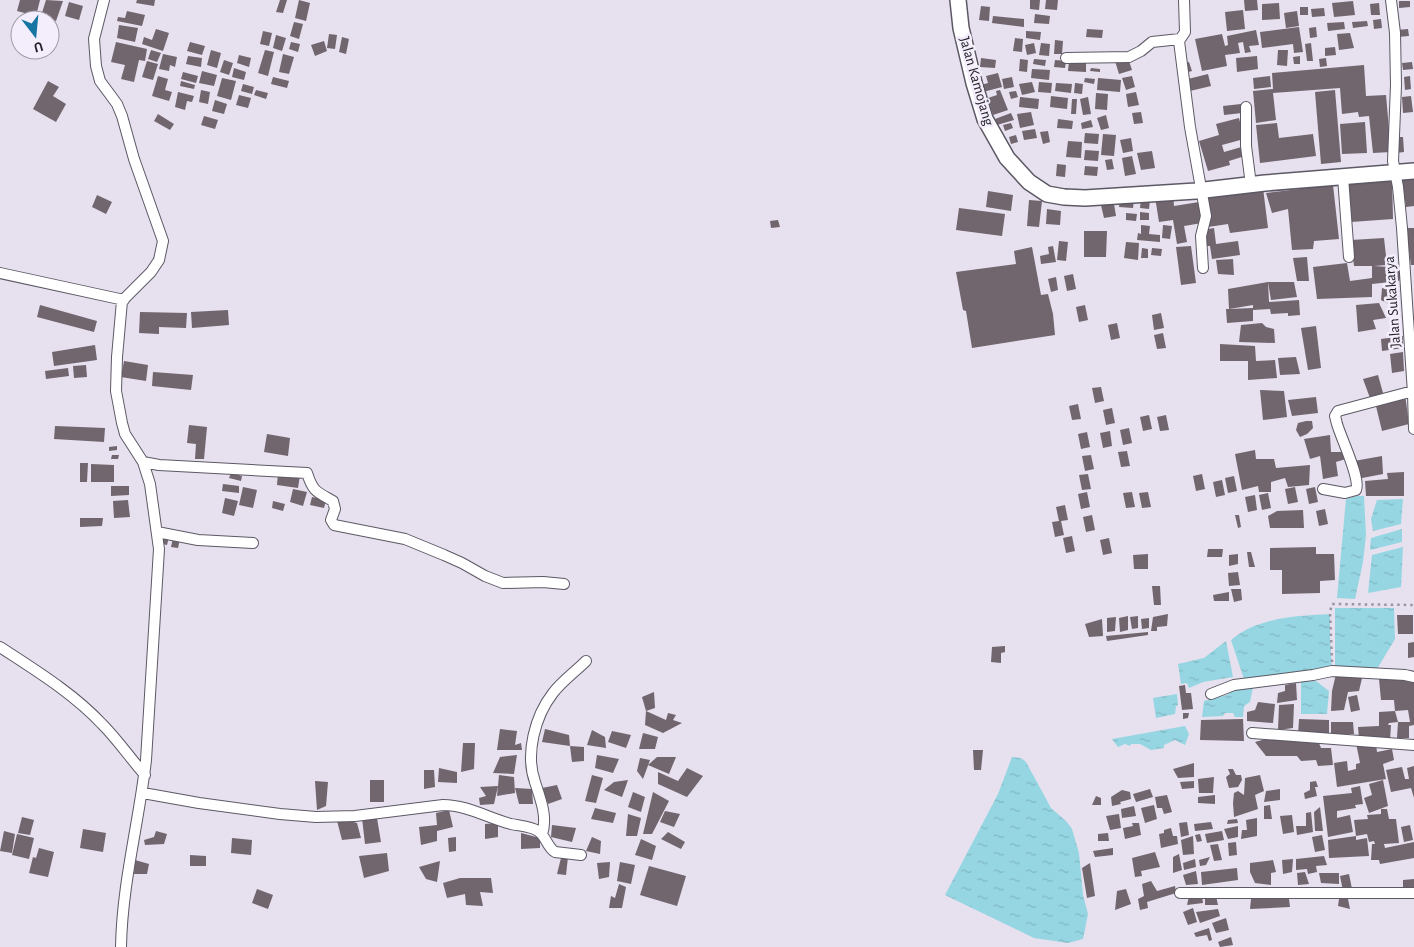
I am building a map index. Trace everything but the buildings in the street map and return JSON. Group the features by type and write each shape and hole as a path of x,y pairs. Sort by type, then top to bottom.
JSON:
{"main road":[{"name":"Jalan Kamojang","path":"958,0 974,83 985,119 1007,158 1036,188 1047,194 1085,198 1201,191 1414,171"}],"street":[{"path":"104,0 94,39 96,66 100,81 117,104 122,116 134,159 163,241 159,260 151,272 124,300 120,309 117,357 116,391 122,423 126,434 143,462 150,484 159,549 158,590 144,775 131,851 122,947"},
{"path":"1184,0 1185,32 1180,39 1182,74 1206,216 1201,236 1203,268"},
{"name":"Jalan Sukakarya","path":"1391,0 1396,60 1392,161 1402,228 1411,331 1414,428"},
{"path":"1066,58 1129,57 1141,51 1152,42 1180,39"},
{"path":"1246,108 1246,146 1251,185"},
{"path":"1343,177 1349,257"},
{"path":"0,273 124,300"},
{"path":"1324,489 1344,493 1356,490 1357,487 1356,476 1336,424 1335,416 1338,411 1413,391"},
{"path":"143,462 159,465 307,473 315,490 333,501 335,509 331,520 334,525 405,540 453,558 485,576 503,583 543,582 564,584"},
{"path":"158,532 198,540 253,543"},
{"path":"0,647 61,688 88,711 102,724 144,775"},
{"path":"542,834 545,825 544,812 531,763 535,734 543,712 553,693 586,661"},
{"path":"1211,694 1234,685 1313,675 1332,670 1414,677"},
{"path":"1252,733 1414,745"},
{"path":"142,793 280,814 316,817 355,816 450,805 531,828 542,834 555,852 581,855"},
{"path":"1180,893 1414,893"}],"path":[{"path":"1332,670 1330,612 1332,604 1414,605"}],"water":[{"path":"1364,496 1366,535 1363,562 1355,599 1337,598 1346,499"},
{"path":"1403,499 1401,524 1373,531 1371,519 1377,500"},
{"path":"1402,529 1402,542 1370,550 1371,538"},
{"path":"1403,547 1401,587 1368,593 1372,555"},
{"path":"1335,608 1394,608 1395,639 1377,669 1335,667"},
{"path":"1330,614 1332,669 1244,679 1231,640 1242,632 1265,622 1291,617"},
{"path":"1226,641 1233,677 1203,682 1189,688 1187,683 1181,684 1178,664 1204,658"},
{"path":"1316,681 1329,691 1327,714 1301,714 1301,682"},
{"path":"1253,687 1250,702 1244,706 1243,717 1235,717 1233,713 1225,713 1223,716 1202,717 1204,701 1227,695 1236,688"},
{"path":"1177,694 1178,705 1176,706 1175,714 1156,718 1153,698"},
{"path":"1185,726 1189,734 1185,745 1175,740 1164,745 1164,748 1151,750 1140,744 1131,744 1130,746 1125,744 1118,747 1112,739"},
{"path":"1012,757 1021,758 1026,762 1051,808 1072,829 1079,853 1083,895 1088,914 1083,939 1068,943 1034,938 945,895 998,794"}]}
